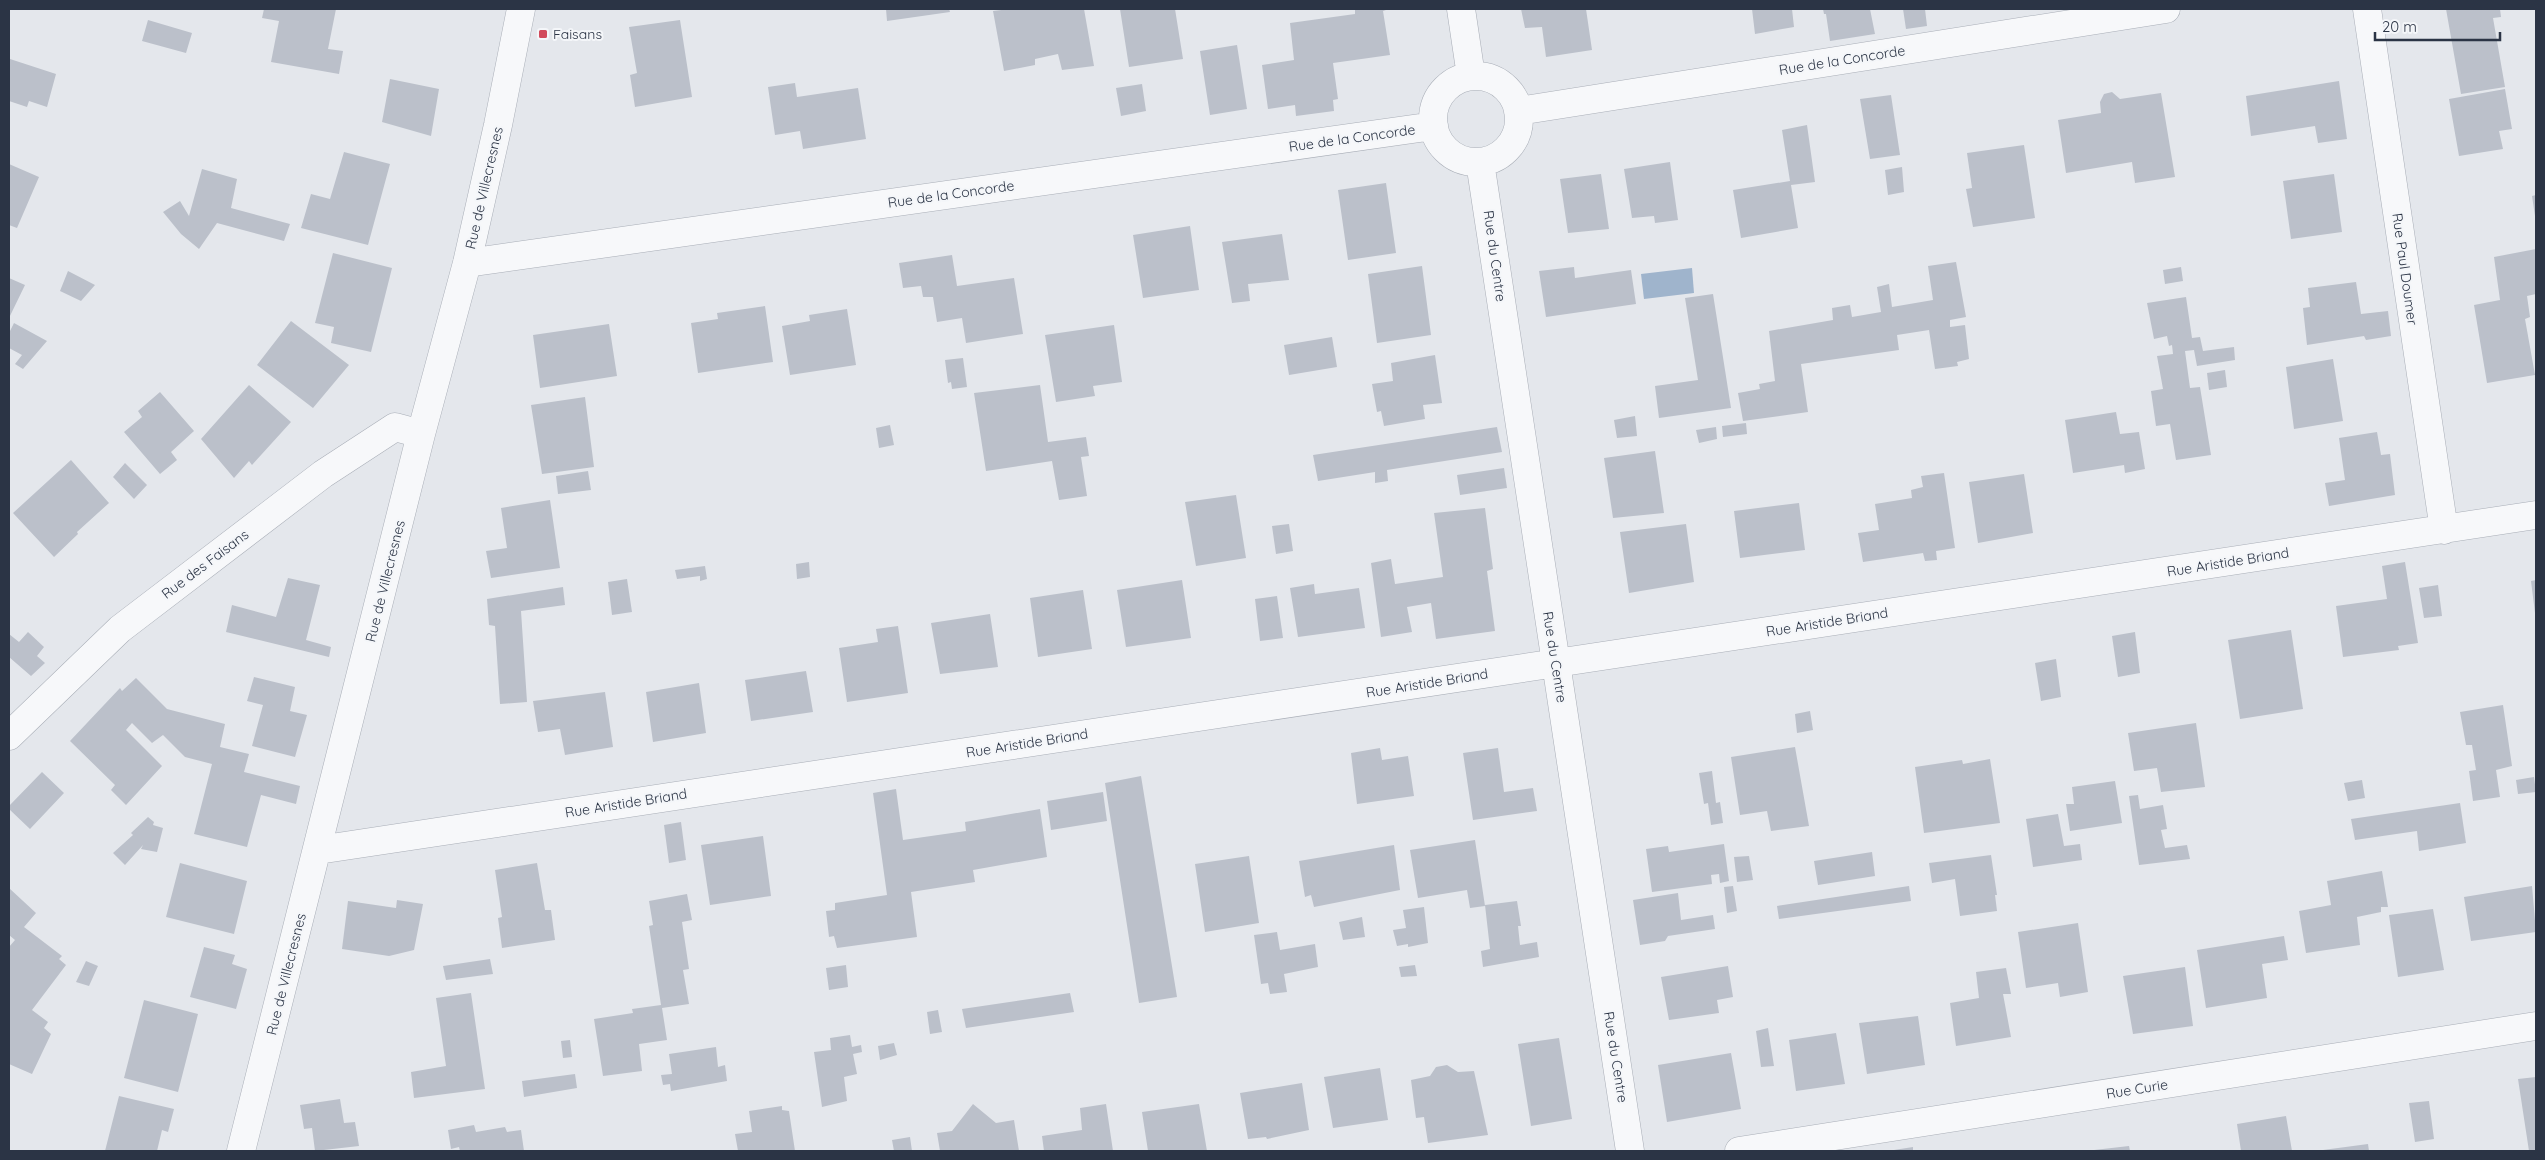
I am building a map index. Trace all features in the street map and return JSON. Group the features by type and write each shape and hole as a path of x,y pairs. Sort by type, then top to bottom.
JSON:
{"street":[{"name":"Rue de Villecresnes","path":"241,1151 421,434 467,263 498,125 521,9"},
{"path":"1461,9 1471,76"},
{"name":"Rue de la Concorde","path":"1518,111 2166,9"},
{"name":"Rue Paul Doumer","path":"2367,9 2444,530"},
{"path":"1471,76 1485,77 1496,81 1507,89 1514,99 1518,111 1516,134 1510,145 1492,159 1480,162 1468,162 1445,149 1438,138 1434,126 1434,112 1442,93 1458,80 1471,76"},
{"name":"Rue de la Concorde","path":"467,263 1434,126"},
{"name":"Rue du Centre","path":"1480,162 1630,1151"},
{"name":"Rue des Faisans","path":"9,736 120,629 323,474 395,427 421,434"},
{"name":"Rue Aristide Briand","path":"318,850 2536,515"},
{"name":"Rue Curie","path":"1739,1151 2536,1026"}],"water":[{"path":"1692,268 1694,293 1644,299 1641,274"}],"building":[{"path":"264,9 336,9 328,49 343,51 339,74 271,62 279,21 262,18"},
{"path":"886,9 949,9 950,12 887,21"},
{"path":"1010,9 1084,9 1094,66 1062,70 1058,54 1035,59 1035,65 1004,71 993,11"},
{"path":"1120,9 1175,9 1183,59 1129,67"},
{"path":"1355,9 1389,9 1383,11 1390,55 1333,63 1338,99 1333,100 1334,111 1296,116 1295,105 1268,109 1262,65 1294,60 1290,23 1355,14"},
{"path":"1521,9 1586,9 1592,50 1546,57 1542,27 1525,28"},
{"path":"1752,9 1792,9 1794,27 1755,34"},
{"path":"1823,9 1870,9 1875,34 1830,41 1826,14 1824,14"},
{"path":"1903,9 1925,9 1927,26 1906,29"},
{"path":"2446,9 2500,9 2501,17 2493,18 2505,87 2461,94"},
{"path":"148,20 192,33 186,53 142,41"},
{"path":"680,20 692,97 635,107 630,75 637,73 629,27"},
{"path":"1237,45 1247,109 1210,115 1200,51"},
{"path":"10,59 56,74 47,107 29,101 27,107 9,101"},
{"path":"390,79 439,89 431,136 382,122"},
{"path":"2339,81 2347,139 2318,143 2315,126 2251,136 2246,96"},
{"path":"795,83 797,97 858,88 866,139 803,149 800,131 775,135 768,87"},
{"path":"1142,84 1146,111 1121,116 1116,88"},
{"path":"2505,89 2512,129 2499,131 2503,149 2459,156 2449,99"},
{"path":"2112,92 2120,99 2161,93 2175,177 2135,183 2132,162 2066,173 2058,120 2101,113 2100,102 2104,94"},
{"path":"1891,95 1900,155 1870,159 1860,99"},
{"path":"1807,125 1815,182 1791,185 1798,228 1741,238 1733,190 1790,181 1782,130"},
{"path":"2024,145 2035,218 1973,227 1966,189 1972,188 1967,153"},
{"path":"344,152 390,164 368,245 301,228 311,194 330,199"},
{"path":"1670,162 1678,220 1655,223 1654,216 1632,218 1624,169"},
{"path":"9,164 39,177 17,228 9,225"},
{"path":"1902,167 1904,192 1888,195 1885,170"},
{"path":"202,169 237,179 231,208 290,224 284,241 217,223 199,249 181,234 163,212 180,201 189,216"},
{"path":"1601,174 1609,229 1568,233 1560,179"},
{"path":"2334,174 2342,232 2291,239 2283,181"},
{"path":"1386,183 1396,253 1348,260 1338,190"},
{"path":"2536,195 2536,216 2535,216 2532,196"},
{"path":"1190,226 1199,290 1143,298 1133,235"},
{"path":"1282,234 1289,280 1248,284 1250,301 1232,303 1222,242"},
{"path":"2536,249 2536,294 2527,296 2530,317 2525,319 2535,375 2487,383 2474,305 2500,300 2494,257"},
{"path":"333,253 392,268 371,352 331,343 334,327 315,323"},
{"path":"952,255 957,286 1014,278 1023,334 966,343 962,318 937,322 933,297 923,297 921,286 903,288 899,263"},
{"path":"1956,262 1966,317 1950,320 1950,327 1965,325 1969,359 1957,362 1958,366 1935,369 1929,330 1897,335 1899,350 1801,364 1808,412 1743,421 1738,393 1760,389 1759,384 1775,381 1769,331 1833,320 1832,308 1850,305 1852,317 1881,312 1877,287 1889,284 1892,307 1933,300 1928,266"},
{"path":"1422,266 1431,335 1377,343 1368,274"},
{"path":"1574,267 1575,278 1631,270 1636,304 1546,317 1539,271"},
{"path":"2181,267 2183,281 2165,284 2163,270"},
{"path":"68,271 95,285 81,301 60,291"},
{"path":"9,278 25,285 9,318"},
{"path":"2356,282 2361,314 2388,311 2391,336 2366,340 2364,336 2307,345 2303,308 2310,307 2308,288"},
{"path":"1713,294 1731,408 1659,418 1655,386 1698,380 1685,298"},
{"path":"2186,297 2192,338 2200,337 2203,351 2234,347 2235,360 2197,366 2194,350 2185,351 2190,388 2200,387 2211,455 2176,460 2170,424 2156,426 2151,391 2163,389 2157,356 2173,354 2172,345 2169,346 2167,336 2154,339 2147,303"},
{"path":"765,306 773,362 698,373 691,323 718,319 717,313"},
{"path":"847,309 856,365 790,375 782,326 810,321 809,315"},
{"path":"291,321 349,365 313,408 257,365"},
{"path":"14,323 47,341 23,369 15,364 22,355 9,348 9,333"},
{"path":"609,324 617,376 540,388 533,335"},
{"path":"1114,325 1122,382 1093,386 1095,396 1056,402 1045,335"},
{"path":"1332,337 1337,367 1289,375 1284,345"},
{"path":"1435,355 1442,403 1423,405 1425,419 1384,426 1381,411 1377,412 1372,384 1393,381 1391,363"},
{"path":"963,358 967,387 952,389 951,382 948,383 945,360"},
{"path":"2333,359 2343,421 2294,429 2286,367"},
{"path":"2225,370 2227,387 2209,390 2207,373"},
{"path":"249,385 291,422 252,465 249,461 234,478 201,439"},
{"path":"1040,385 1048,442 1086,437 1089,456 1081,457 1087,496 1059,500 1052,461 986,471 974,393"},
{"path":"160,392 194,431 171,452 177,460 160,474 124,432 142,417 138,411"},
{"path":"585,397 594,467 542,474 531,405"},
{"path":"2116,412 2120,434 2139,432 2145,469 2125,473 2124,465 2073,473 2065,420"},
{"path":"1635,416 1637,436 1617,438 1614,420"},
{"path":"1746,423 1747,434 1723,437 1722,426"},
{"path":"890,425 894,445 879,448 876,428"},
{"path":"1497,427 1502,452 1387,470 1388,481 1375,483 1375,472 1318,481 1313,455"},
{"path":"1716,427 1717,439 1699,443 1696,430"},
{"path":"2377,432 2381,455 2390,454 2395,495 2329,506 2325,483 2345,480 2339,438"},
{"path":"1655,451 1664,513 1613,518 1604,458"},
{"path":"71,460 109,503 77,532 78,534 54,557 13,513"},
{"path":"125,463 147,485 134,499 113,477"},
{"path":"1504,468 1507,488 1460,495 1457,475"},
{"path":"588,471 591,490 558,494 556,476"},
{"path":"1944,473 1955,548 1936,551 1937,560 1925,561 1923,553 1863,562 1858,533 1879,530 1875,504 1912,498 1911,490 1923,487 1921,476"},
{"path":"2024,474 2033,533 1978,543 1969,482"},
{"path":"1236,495 1246,558 1196,566 1185,502"},
{"path":"550,500 560,568 491,578 486,551 507,548 501,508"},
{"path":"1799,503 1805,550 1740,558 1734,511"},
{"path":"1485,508 1493,569 1487,571 1495,631 1436,639 1431,603 1407,607 1412,632 1381,637 1371,563 1391,559 1395,584 1443,577 1434,513"},
{"path":"1289,524 1293,551 1276,554 1272,526"},
{"path":"1686,524 1694,582 1629,593 1620,532"},
{"path":"809,562 810,577 797,579 796,564"},
{"path":"2405,562 2418,643 2398,646 2399,650 2343,657 2336,606 2387,599 2382,566"},
{"path":"705,566 707,579 700,581 700,576 677,579 675,570"},
{"path":"288,578 320,585 306,640 331,647 329,657 226,632 232,605 276,617"},
{"path":"627,579 632,612 612,615 608,582"},
{"path":"1182,580 1191,638 1126,647 1117,590"},
{"path":"2536,580 2536,613 2535,613 2531,581"},
{"path":"1314,584 1315,594 1359,588 1365,628 1298,637 1290,588"},
{"path":"2438,585 2442,616 2424,618 2419,588"},
{"path":"563,587 565,605 521,611 527,702 500,704 495,626 489,625 487,599"},
{"path":"1083,590 1092,649 1038,657 1030,598"},
{"path":"1277,596 1283,638 1260,641 1255,599"},
{"path":"990,614 998,667 940,674 931,623"},
{"path":"898,626 908,693 847,702 839,648 878,642 876,629"},
{"path":"2291,630 2303,709 2240,719 2228,640"},
{"path":"28,632 44,647 37,656 45,663 31,676 9,657 9,634 19,642"},
{"path":"2135,632 2140,673 2118,677 2112,636"},
{"path":"2056,659 2061,697 2041,701 2035,663"},
{"path":"806,671 813,712 751,721 745,680"},
{"path":"254,677 295,687 290,711 307,715 295,757 252,746 263,705 247,701"},
{"path":"136,678 167,709 225,724 220,747 249,754 244,772 300,786 296,804 261,795 247,847 194,834 212,764 185,757 163,735 152,743 132,723 126,730 162,766 126,805 111,790 115,785 70,741 120,688 122,691"},
{"path":"699,683 706,733 653,742 646,692"},
{"path":"605,692 613,747 565,755 560,729 538,732 533,701"},
{"path":"2503,705 2512,766 2496,770 2500,797 2473,801 2469,771 2476,770 2472,745 2466,745 2460,712"},
{"path":"1810,711 1813,730 1797,733 1795,714"},
{"path":"2196,723 2205,787 2161,792 2157,768 2134,771 2128,733"},
{"path":"1795,747 1809,826 1771,831 1767,811 1740,815 1731,757"},
{"path":"1380,748 1382,760 1408,756 1414,796 1357,804 1351,753"},
{"path":"1498,748 1504,792 1533,788 1537,811 1473,820 1463,753"},
{"path":"1990,759 2000,823 1924,833 1915,767 1962,760 1963,764"},
{"path":"1712,771 1716,803 1720,802 1723,823 1711,825 1708,803 1704,804 1699,773"},
{"path":"42,772 64,793 30,829 9,809 9,806"},
{"path":"1141,776 1177,997 1139,1003 1105,783"},
{"path":"2534,777 2536,792 2518,794 2516,780"},
{"path":"2362,780 2365,798 2348,801 2344,783"},
{"path":"2115,781 2122,823 2070,831 2066,804 2074,804 2072,787"},
{"path":"896,789 903,840 966,831 965,822 1040,809 1047,857 973,870 975,882 911,892 917,937 837,948 834,936 829,937 826,911 835,910 835,903 887,895 873,793"},
{"path":"1103,792 1107,821 1051,830 1047,801"},
{"path":"2138,795 2140,809 2163,805 2167,829 2161,830 2165,848 2187,845 2190,859 2139,865 2129,796"},
{"path":"2460,803 2466,843 2419,851 2417,831 2355,840 2351,819"},
{"path":"2058,814 2064,846 2080,844 2082,860 2033,867 2026,819"},
{"path":"148,817 154,822 153,825 163,828 157,852 141,849 143,845 125,865 113,853 133,835 131,833"},
{"path":"681,822 686,860 669,863 664,825"},
{"path":"763,836 771,896 710,905 701,845"},
{"path":"1475,840 1485,906 1470,908 1467,890 1418,898 1410,850"},
{"path":"1724,844 1729,881 1720,883 1719,874 1711,875 1712,884 1652,892 1646,849 1668,846 1669,852"},
{"path":"1394,845 1400,890 1314,907 1311,895 1305,897 1299,861"},
{"path":"1872,852 1875,876 1818,885 1814,861"},
{"path":"1991,855 1997,895 1995,895 1997,911 1960,916 1955,879 1932,883 1929,863"},
{"path":"1249,856 1259,923 1205,932 1195,864"},
{"path":"1749,856 1753,880 1737,882 1734,857"},
{"path":"180,863 247,881 234,934 166,917"},
{"path":"537,863 545,910 551,910 555,940 502,948 498,918 502,917 495,870"},
{"path":"2382,871 2388,907 2381,907 2381,912 2357,917 2360,945 2306,953 2299,911 2331,905 2327,881"},
{"path":"1733,886 1737,911 1727,913 1724,887"},
{"path":"1909,886 1911,901 1779,919 1777,906"},
{"path":"2532,886 2536,932 2471,941 2464,897"},
{"path":"9,888 36,913 24,927 62,956 59,959 66,965 32,1010 48,1022 44,1028 51,1034 32,1074 9,1064 9,947 15,940 9,935"},
{"path":"1678,893 1681,920 1713,915 1715,929 1668,936 1665,941 1640,945 1633,900"},
{"path":"687,894 692,920 682,922 689,969 683,970 689,1004 662,1008 667,1040 639,1044 642,1071 603,1076 594,1019 633,1013 632,1009 661,1005 649,926 653,925 649,901"},
{"path":"397,900 423,904 414,950 389,956 342,949 348,901 396,908"},
{"path":"1517,901 1521,926 1518,926 1520,945 1537,942 1539,957 1483,967 1481,951 1490,949 1485,905"},
{"path":"1424,907 1428,943 1408,947 1408,944 1397,946 1393,930 1406,928 1403,910"},
{"path":"2433,909 2444,970 2398,977 2389,915"},
{"path":"1362,917 1365,937 1343,940 1339,922"},
{"path":"2078,923 2088,992 2060,997 2058,983 2026,988 2018,932"},
{"path":"1277,932 1280,950 1315,944 1318,967 1284,974 1287,992 1270,994 1268,983 1261,984 1254,935"},
{"path":"2284,936 2288,960 2262,964 2267,998 2206,1008 2197,950"},
{"path":"204,947 235,955 232,964 247,969 236,1009 190,997"},
{"path":"490,959 493,974 446,980 443,966"},
{"path":"86,961 98,966 89,986 76,982"},
{"path":"846,965 848,987 829,990 826,968"},
{"path":"1415,965 1417,976 1401,977 1399,967"},
{"path":"1728,966 1733,997 1717,1000 1719,1013 1669,1020 1661,977"},
{"path":"2185,967 2193,1026 2133,1034 2123,976"},
{"path":"2006,968 2011,994 2003,994 2011,1037 1956,1046 1950,1003 1979,998 1976,972"},
{"path":"471,993 485,1089 414,1098 411,1072 446,1066 436,998"},
{"path":"1070,993 1074,1012 966,1028 962,1009"},
{"path":"144,1000 198,1014 178,1092 124,1078"},
{"path":"938,1010 942,1032 930,1034 927,1012"},
{"path":"1918,1016 1925,1065 1867,1074 1859,1023"},
{"path":"1768,1028 1774,1066 1761,1067 1756,1031"},
{"path":"1836,1033 1845,1084 1796,1091 1789,1040"},
{"path":"850,1035 852,1047 861,1045 862,1052 853,1054 857,1074 844,1077 847,1101 822,1107 814,1052 831,1050 830,1038"},
{"path":"1559,1038 1572,1119 1531,1126 1518,1044"},
{"path":"570,1040 572,1057 563,1058 561,1041"},
{"path":"894,1043 897,1055 880,1060 878,1046"},
{"path":"716,1047 718,1067 725,1065 727,1081 671,1091 670,1084 663,1085 661,1075 672,1074 669,1054"},
{"path":"1731,1053 1741,1109 1667,1122 1658,1065"},
{"path":"1447,1065 1458,1072 1474,1071 1488,1135 1428,1143 1424,1117 1416,1118 1411,1080 1430,1076 1436,1067"},
{"path":"1380,1068 1388,1120 1333,1128 1324,1077"},
{"path":"575,1074 577,1088 524,1097 522,1081"},
{"path":"2536,1077 2536,1151 2529,1151 2518,1079"},
{"path":"1302,1083 1309,1130 1267,1139 1266,1137 1248,1139 1240,1093"},
{"path":"119,1096 174,1109 168,1132 162,1130 157,1151 105,1151"},
{"path":"340,1099 344,1123 355,1122 359,1146 315,1151 312,1128 304,1129 300,1105"},
{"path":"2429,1101 2434,1139 2415,1142 2409,1103"},
{"path":"973,1104 996,1123 1014,1120 1019,1151 940,1151 937,1133 952,1131"},
{"path":"1106,1104 1113,1151 1044,1151 1042,1136 1082,1130 1080,1108"},
{"path":"1199,1104 1207,1151 1148,1151 1142,1112"},
{"path":"782,1106 782,1110 789,1111 795,1151 738,1151 735,1134 752,1132 749,1111"},
{"path":"2286,1116 2292,1151 2241,1151 2237,1124"},
{"path":"474,1125 476,1132 505,1127 507,1132 521,1130 524,1151 460,1151 459,1147 451,1149 448,1130"},
{"path":"910,1137 912,1151 894,1151 892,1140"},
{"path":"2368,1144 2369,1151 2323,1151 2323,1150"},
{"path":"2129,1146 2130,1151 2094,1151 2094,1150"},
{"path":"1913,1147 1913,1151 1894,1151 1894,1150"}],"place":[{"name":"Faisans","path":"543,34"}]}
